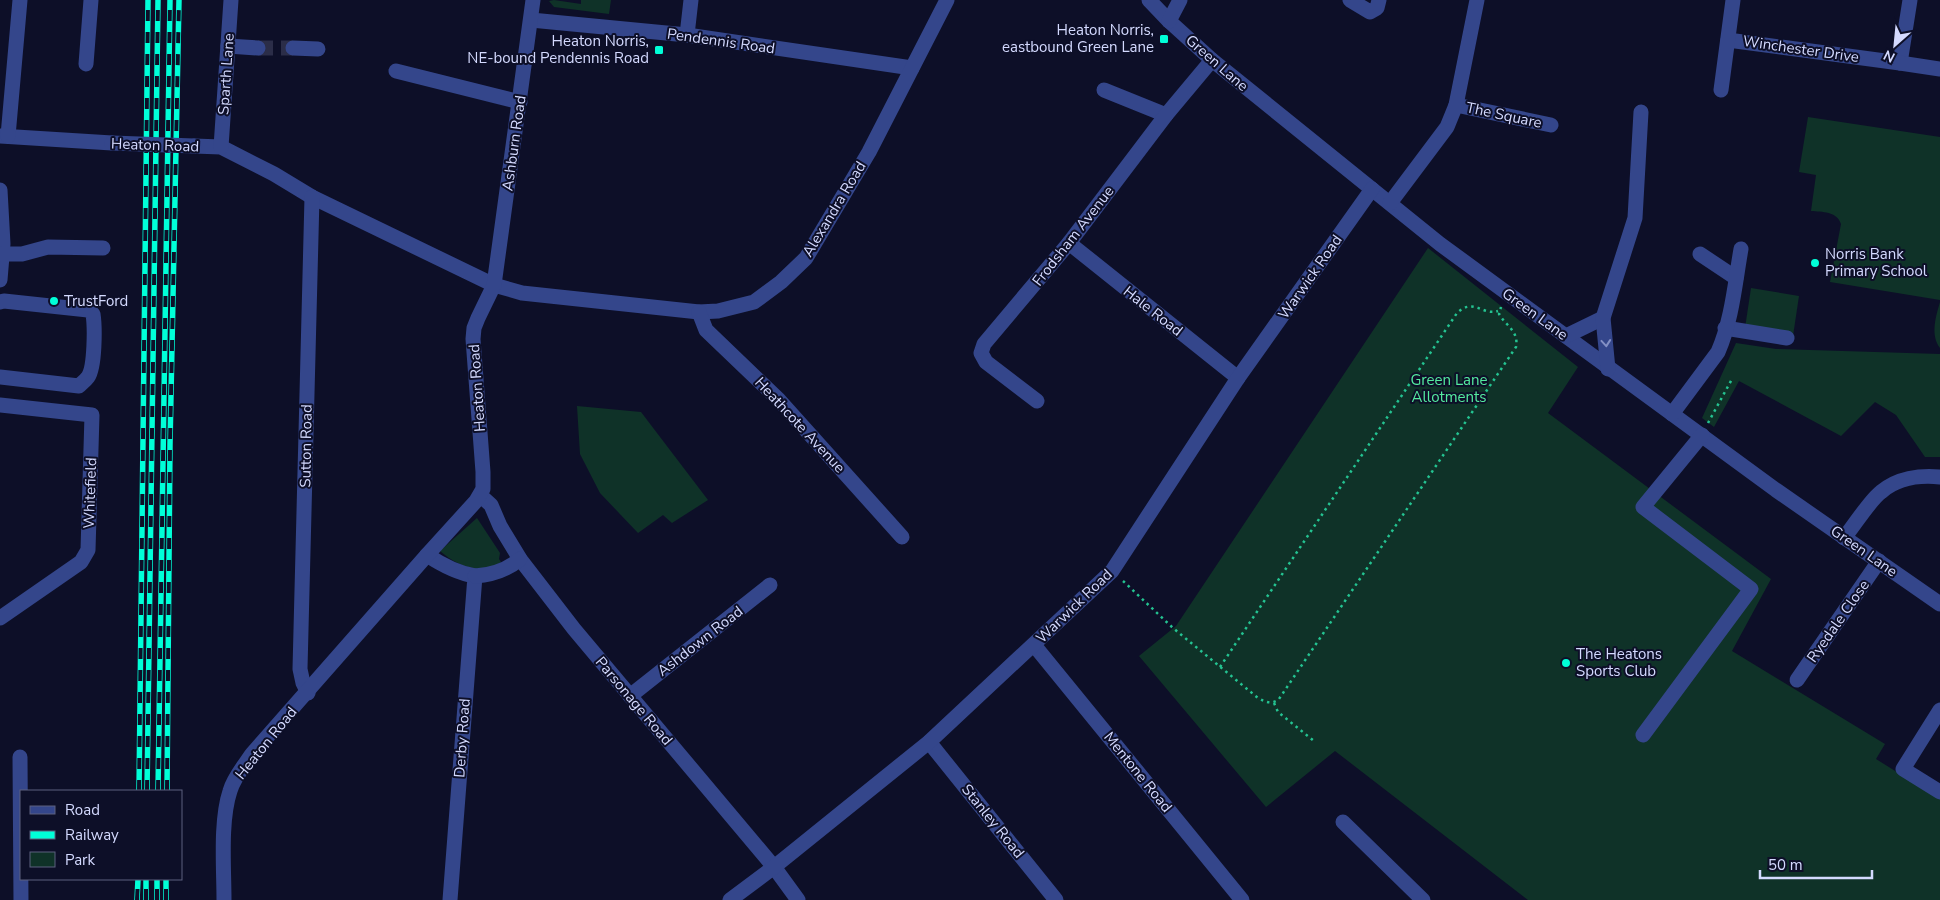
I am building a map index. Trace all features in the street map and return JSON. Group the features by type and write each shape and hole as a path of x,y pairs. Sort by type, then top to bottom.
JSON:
{"street":[{"path":"4,136 20,0"},
{"path":"86,64 91,0"},
{"name":"Sparth Lane","path":"221,147 232,0"},
{"name":"Ashburn Road","path":"494,285 533,0"},
{"path":"687,35 691,0"},
{"name":"Alexandra Road","path":"494,285 522,294 699,312 718,312 754,302 781,282 806,258 869,152 947,0"},
{"name":"Green Lane","path":"1149,0 1212,60 1440,244 1844,538 1940,604"},
{"path":"1169,21 1180,0"},
{"path":"1350,0 1370,12 1377,8 1379,0"},
{"path":"1390,202 1447,127 1456,105 1477,0"},
{"name":"Winchester Drive","path":"1721,90 1733,0"},
{"path":"1900,63 1910,0"},
{"name":"Pendennis Road","path":"531,20 687,35 912,68"},
{"name":"Winchester Drive","path":"1728,40 1940,69"},
{"path":"228,46 258,48"},
{"path":"293,48 318,49"},
{"name":"Frodsham Avenue","path":"1038,401 986,362 981,354 984,344 1068,244 1166,115 1212,60"},
{"path":"396,71 520,102"},
{"path":"1104,90 1166,115"},
{"name":"The Square","path":"1456,105 1551,125"},
{"path":"1608,368 1603,318 1635,218 1641,112"},
{"name":"Heaton Road","path":"4,136 112,143 221,147 274,174 312,198 494,285 478,318 473,334 484,472 484,484 480,496 252,754 237,775 229,791 224,822 224,900"},
{"name":"Warwick Road","path":"730,900 774,868 929,742 1112,571 1238,378 1372,189"},
{"path":"0,190 2,254 0,280"},
{"name":"Sutton Road","path":"308,692 303,683 300,669 312,198"},
{"name":"Hale Road","path":"1068,244 1238,378"},
{"path":"2,254 22,254 48,247 103,248"},
{"path":"1672,414 1718,352 1728,323 1741,249"},
{"path":"1700,254 1736,278"},
{"path":"0,302 88,310 93,314 94,322 91,368 88,377 79,386 0,377"},
{"name":"Heathcote Avenue","path":"699,312 706,330 780,400 902,537"},
{"path":"1566,336 1603,318"},
{"path":"1726,328 1787,338"},
{"name":"Whitefield","path":"0,405 92,415 88,550 81,562 0,618"},
{"path":"1643,735 1751,589 1643,507 1702,435"},
{"path":"1844,538 1881,492 1904,480 1924,476 1940,477"},
{"name":"Parsonage Road","path":"480,496 491,505 500,526 520,559 574,629 774,868 798,900"},
{"path":"427,554 454,570 475,576 509,568 520,559"},
{"name":"Ryedale Close","path":"1797,680 1879,561"},
{"name":"Derby Road","path":"450,900 475,576"},
{"name":"Ashdown Road","path":"630,696 770,585"},
{"name":"Mentone Road","path":"1034,645 1242,900"},
{"path":"1940,710 1903,768 1940,792"},
{"name":"Stanley Road","path":"929,742 1056,900"},
{"path":"20,757 20,790"},
{"path":"1343,822 1424,900"},
{"path":"21,880 21,900"}],"path":[{"path":"1220,667 1457,313 1466,306 1473,306 1491,312 1499,310 1510,296"},
{"path":"1112,571 1172,628 1258,698 1274,703 1285,693 1516,347 1517,336 1501,318 1499,310"},
{"path":"1702,435 1732,379"},
{"path":"1274,703 1278,712 1314,741"}],"green space":[{"path":"581,0 611,0 609,14 554,7 549,1 581,4"},
{"path":"1808,117 1940,137 1940,300 1830,282 1841,224 1833,214 1811,211 1816,175 1799,172"},
{"name":"The Heatons Sports Club","path":"1428,248 1578,367 1548,413 1771,579 1732,651 1885,744 1876,759 1940,799 1940,900 1528,900 1335,751 1266,807 1139,656 1176,626"},
{"path":"1751,288 1799,296 1793,336 1745,328"},
{"path":"1940,302 1940,348 1935,337 1935,331"},
{"path":"1736,343 1776,349 1940,354 1940,457 1925,457 1896,415 1875,402 1841,436 1739,381 1714,427 1702,418"},
{"path":"577,406 641,412 708,500 672,523 663,515 638,533 600,493 580,454"},
{"path":"477,518 500,553 499,559 501,562 493,566 477,569 461,565 440,551"}],"tunnel":[{"path":"258,48 293,48"}],"railway":[{"path":"139,790 148,0"},
{"path":"147,790 158,0"},
{"path":"158,790 170,0"},
{"path":"167,790 170,445 179,0"},
{"path":"137,900 138,880"},
{"path":"146,880 146,900"},
{"path":"157,880 157,900"},
{"path":"166,880 166,900"}],"place":[{"name":"Heaton Norris, eastbound Green Lane","path":"1164,39"},
{"name":"Heaton Norris, NE-bound Pendennis Road","path":"659,50"},
{"name":"Norris Bank Primary School","path":"1815,263"},
{"name":"TrustFord","path":"54,301"},
{"name":"The Heatons Sports Club","path":"1566,663"}],"park label":[{"name":"Green Lane Allotments","path":"1449,388"}]}
